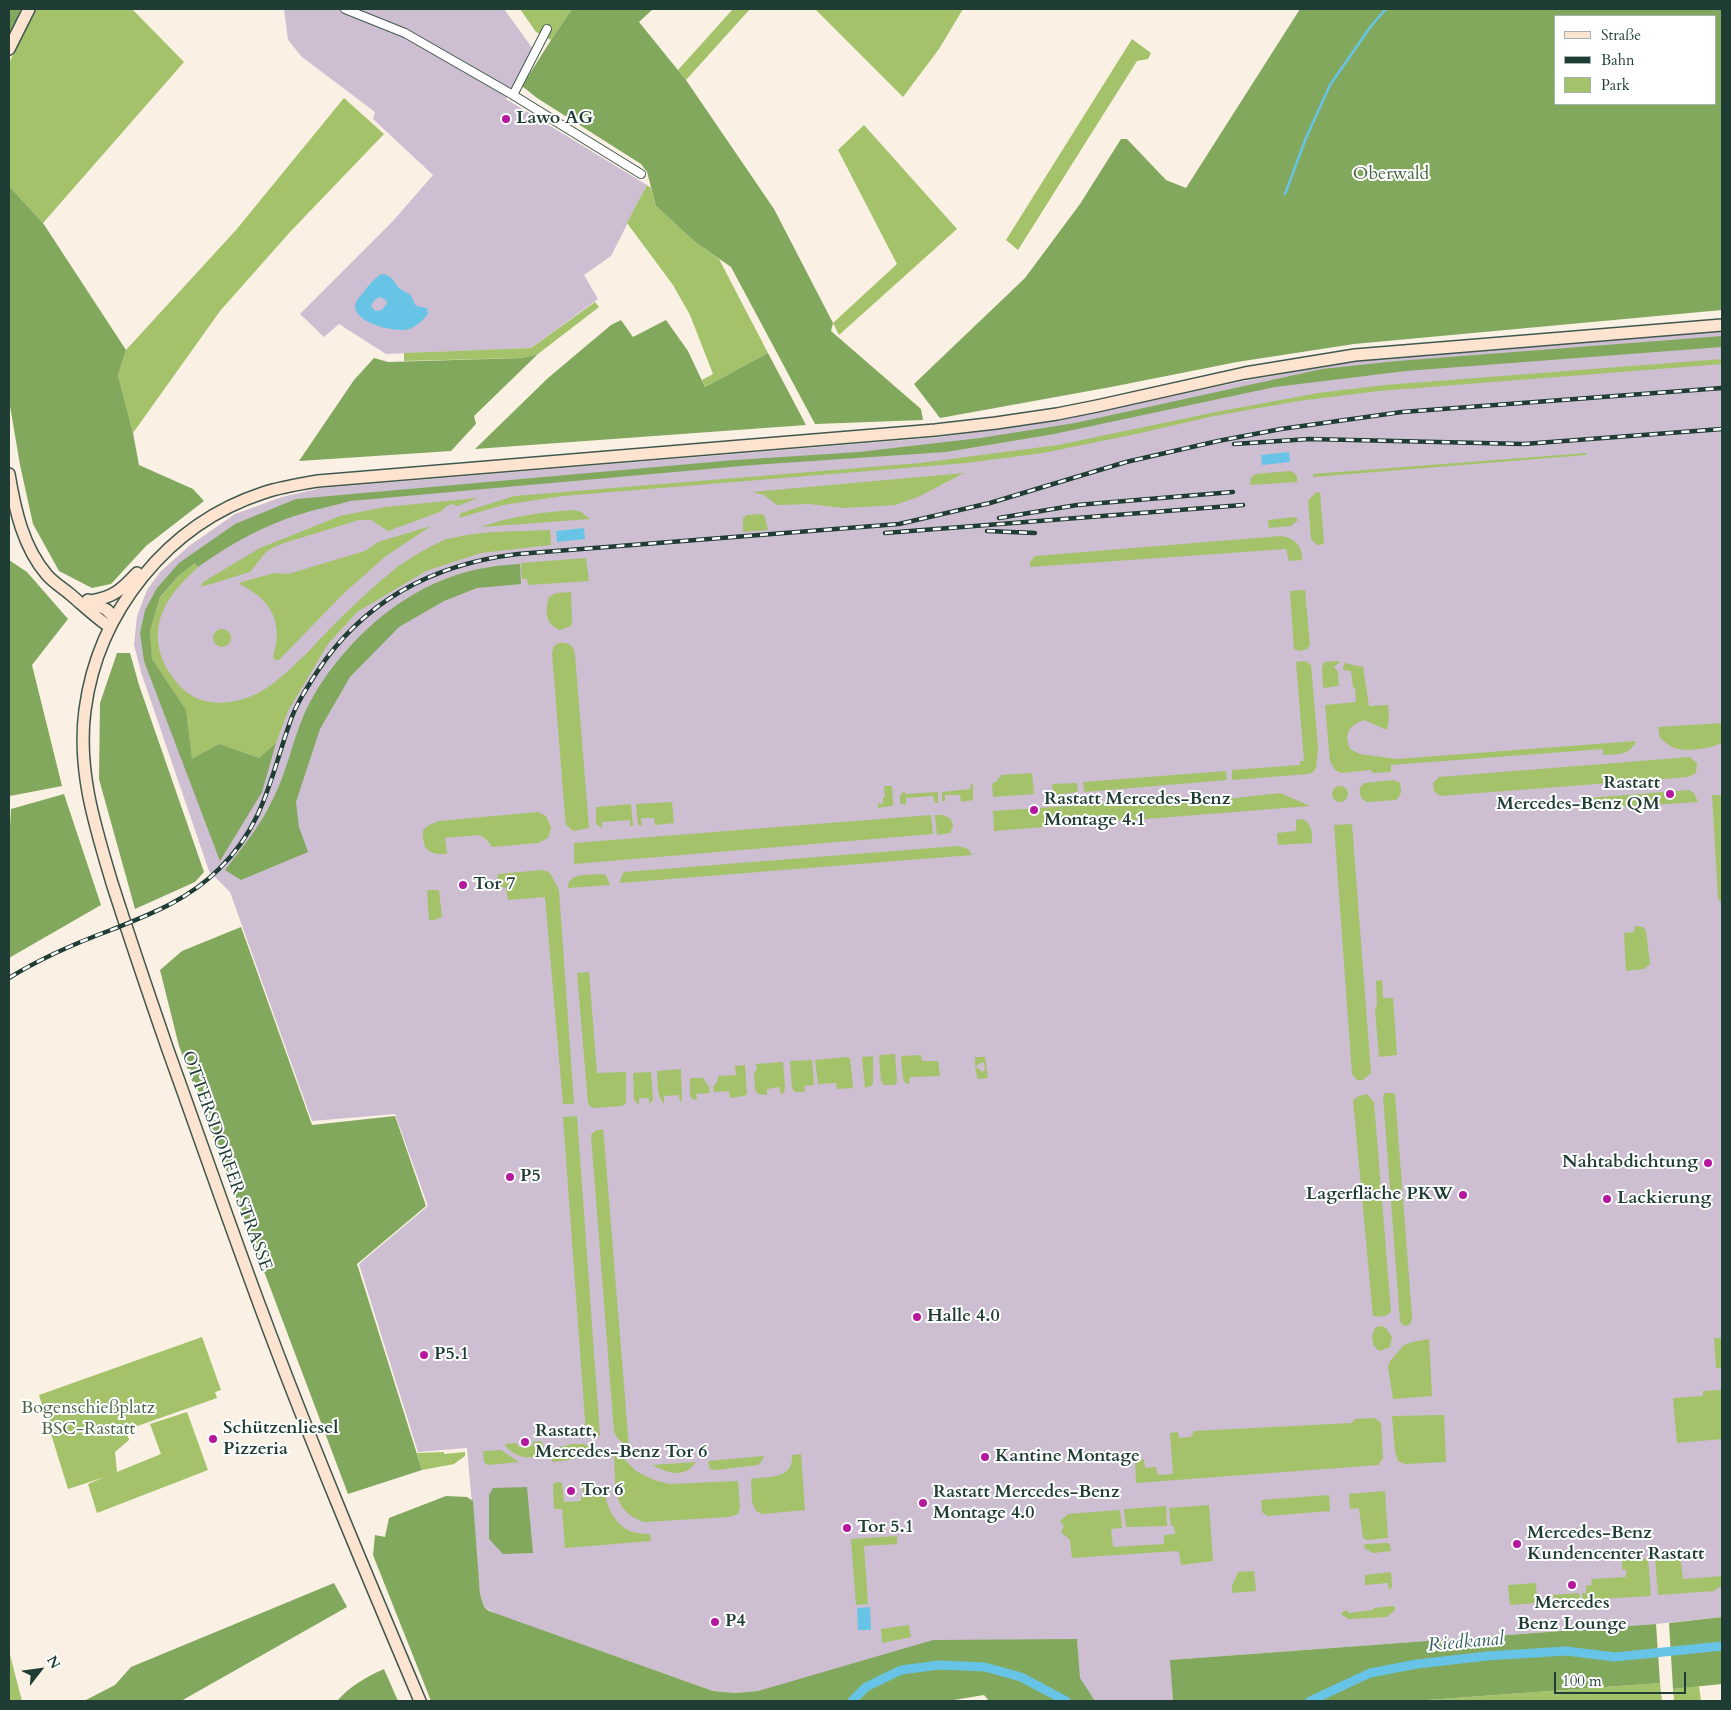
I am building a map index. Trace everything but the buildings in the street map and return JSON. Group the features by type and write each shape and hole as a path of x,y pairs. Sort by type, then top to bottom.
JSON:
{"street":[{"path":"9,49 30,9"},
{"path":"345,9 405,33 513,95 642,174"},
{"path":"513,95 547,29"},
{"path":"91,601 110,598 149,559 167,550 208,519 232,506 262,493 318,480 935,430 987,424 1097,406 1245,372 1355,355 1722,325"},
{"path":"9,474 14,505 29,548 48,575 100,621 112,622 107,610 91,601 70,594"},
{"name":"OTTERSDORFER STRASSE","path":"167,550 129,594 112,622 90,682 85,711 83,743 85,774 94,822 151,1001 261,1310 420,1701"}],"shaded area":[{"path":"284,9 504,9 533,49 506,99 647,185 611,256 584,275 598,299 531,348 386,354 339,324 324,337 300,314 393,221 433,175 373,119 375,112 302,57 288,40"},
{"path":"1722,331 1722,1617 1656,1624 1171,1660 1173,1701 1095,1701 1079,1678 1077,1639 758,1691 735,1693 713,1691 496,1614 484,1607 480,1594 467,1448 418,1452 359,1264 428,1206 395,1114 312,1121 230,892 209,871 141,672 134,645 137,616 147,590 160,572 189,546 235,514 282,497 321,488 940,437 1056,421 1244,381 1356,361"}],"green space":[{"path":"9,9 21,9 9,38"},
{"path":"36,9 132,9 184,62 43,223 9,186 9,63"},
{"path":"520,9 572,9 551,40 536,32"},
{"path":"572,9 653,9 639,22 686,80 774,209 833,323 831,331 921,409 923,420 815,424 731,267 695,242 656,206 647,172 641,164 537,98 522,86"},
{"path":"733,9 750,9 686,80 678,70"},
{"path":"815,9 963,9 939,49 903,97"},
{"name":"Oberwald","path":"1300,9 1722,9 1722,310 1354,344 1237,362 940,418 914,384 1025,278 1080,204 1121,139 1127,139 1166,180 1186,188"},
{"path":"1132,39 1151,53 1148,59 1137,61 1018,250 1006,240"},
{"path":"344,98 384,134 290,232 220,311 133,433 118,375 126,350 236,230"},
{"path":"864,125 957,229 839,335 833,323 897,264 838,150"},
{"path":"647,185 651,188 656,206 695,242 719,259 768,353 705,387 702,380 713,374 690,315 673,285 627,223"},
{"path":"9,186 43,223 126,350 118,375 139,465 193,489 204,501 146,546 111,584 92,588 59,571 33,524 20,465 9,400"},
{"path":"595,302 599,307 538,354 522,358 404,361 404,353 531,348"},
{"path":"621,320 633,337 666,320 688,351 705,387 768,353 806,425 475,449 548,378 611,325"},
{"path":"1722,336 1722,347 1406,371 1275,387 1054,434 946,452 753,465 350,501 294,516 252,534 198,567 195,563 178,576 160,597 150,631 152,659 186,710 192,759 219,744 259,758 276,743 262,792 220,861 144,661 140,633 145,610 157,588 179,563 235,524 296,499 735,460 859,452 980,438 1075,423 1322,369 1397,361"},
{"path":"538,354 474,416 476,424 451,451 299,461 354,380 374,358 388,362 522,358"},
{"path":"1722,359 1722,364 1379,391 1299,401 1214,416 1043,453 966,463 563,496 503,505 459,518 461,513 514,496 920,463 1058,445 1318,393 1385,385"},
{"path":"1586,453 1586,455 1313,477 1313,474"},
{"path":"1289,471 1297,476 1297,482 1250,485 1251,477 1256,474"},
{"path":"964,473 918,497 895,505 844,508 809,504 777,505 764,495 752,492"},
{"path":"1320,492 1324,544 1317,545 1311,539 1308,501 1315,493"},
{"path":"478,498 458,506 452,504 440,512 388,531 371,520 359,520 284,543 266,552 250,572 201,587 203,582 260,548 340,516 385,507"},
{"path":"575,510 590,519 481,527 527,515"},
{"path":"762,514 765,517 768,530 743,532 743,518 747,515"},
{"path":"1295,517 1298,520 1291,526 1269,528 1268,520"},
{"path":"431,526 386,556 344,593 279,660 275,660 273,657 277,633 276,622 272,613 267,604 250,590 239,584 274,573 288,574 365,551 378,542"},
{"path":"550,530 551,545 481,553 426,571 357,612 328,644 288,711 276,743 259,758 219,744 192,759 186,710 152,659 150,631 160,598 178,576 195,563 198,567 178,587 163,611 158,630 159,647 164,663 172,677 184,690 203,700 224,703 256,694 276,681 399,565 428,548 447,539 464,535 488,532"},
{"path":"1281,536 1290,538 1297,543 1301,550 1302,560 1289,561 1286,549 1030,567 1030,562 1035,556"},
{"path":"586,558 589,581 528,585 527,579 522,579 521,563"},
{"path":"9,560 27,572 68,619 32,665 62,786 10,796"},
{"path":"520,564 521,584 477,588 444,601 399,627 350,677 320,729 296,802 299,827 308,852 241,880 225,870 250,837 267,810 278,788 307,708 329,672 347,650 388,612 411,596 436,583 462,573 493,566"},
{"path":"1305,590 1310,645 1307,649 1301,651 1294,649 1290,591"},
{"path":"571,592 571,626 560,630 551,625 547,617 549,597 556,593"},
{"path":"222,629 228,632 231,638 228,644 222,647 216,644 213,638 216,632"},
{"path":"559,643 570,645 575,655 589,828 573,831 566,825 552,653 554,646"},
{"path":"117,653 130,653 139,685 204,872 195,882 135,909 99,779 100,703"},
{"path":"1305,661 1311,665 1318,748 1316,768 1308,774 1232,780 1232,770 1300,765 1300,761 1304,761 1296,662"},
{"path":"1339,661 1340,663 1334,667 1338,672 1339,686 1323,688 1322,668 1324,662"},
{"path":"1344,663 1363,667 1369,706 1388,705 1387,730 1364,720 1354,725 1349,731 1347,739 1350,749 1360,754 1397,759 1636,741 1627,752 1618,754 1603,755 1603,749 1391,765 1391,772 1372,773 1371,770 1341,773 1335,770 1330,761 1325,705 1356,702 1351,671 1343,670"},
{"path":"1722,723 1722,742 1706,748 1692,750 1670,746 1660,738 1658,727"},
{"path":"1690,757 1697,763 1696,773 1688,777 1440,796 1434,791 1433,783 1439,777"},
{"path":"1226,771 1227,780 1084,792 1083,782"},
{"path":"1032,773 1034,794 993,797 992,784 1001,775"},
{"path":"1393,780 1399,782 1401,787 1401,792 1396,800 1367,802 1362,799 1360,791 1364,783"},
{"path":"1077,783 1078,792 1053,795 1052,784"},
{"path":"971,784 973,784 973,800 961,802 960,795 945,795 945,801 942,801 942,792 970,789"},
{"path":"884,786 892,786 893,804 892,806 878,808 878,803 883,804 883,797 885,797"},
{"path":"1340,786 1348,794 1340,802 1332,794"},
{"path":"1689,790 1694,793 1698,802 1589,809 1585,804 1587,798"},
{"path":"903,792 905,794 938,792 938,803 935,803 933,796 906,798 906,805 900,803 900,796"},
{"path":"1280,793 1310,806 994,831 993,811 1204,797 1209,801"},
{"path":"64,794 101,905 9,958 9,846 11,809"},
{"path":"1712,795 1722,795 1722,905 1718,898"},
{"path":"672,802 674,823 655,825 654,818 641,818 642,826 638,825 636,804"},
{"path":"631,804 633,826 630,826 630,820 602,822 602,828 596,824 596,807"},
{"path":"538,812 546,816 551,828 548,838 538,843 492,847 480,835 445,838 447,854 431,852 425,847 423,830 439,821"},
{"path":"931,815 933,834 574,864 574,843"},
{"path":"935,815 943,815 951,819 953,827 950,833 937,835"},
{"path":"1303,819 1310,827 1312,843 1278,845 1277,833 1296,831 1296,820"},
{"path":"1352,824 1371,1073 1363,1080 1357,1080 1352,1074 1334,825"},
{"path":"958,846 968,849 972,855 620,883 624,872"},
{"path":"543,870 550,873 559,890 574,1104 563,1104 545,897 508,900 506,888 501,887 497,881 498,874"},
{"path":"606,875 610,885 568,888 571,879 575,877"},
{"path":"428,890 439,890 442,917 434,920 429,920"},
{"path":"1635,926 1643,927 1646,931 1650,964 1644,969 1626,971 1624,933 1634,932"},
{"path":"241,927 312,1125 395,1116 426,1206 357,1264 422,1470 348,1494 179,1046 160,970 182,951"},
{"path":"589,972 597,1073 626,1072 626,1103 622,1106 592,1108 588,1103 577,973"},
{"path":"1382,980 1383,998 1393,998 1397,1055 1379,1057 1375,1009 1377,1005 1376,981"},
{"path":"895,1054 897,1081 895,1085 884,1085 881,1081 879,1055"},
{"path":"921,1055 922,1061 938,1061 940,1076 910,1077 909,1084 906,1084 903,1079 901,1056"},
{"path":"873,1056 873,1084 865,1088 862,1057"},
{"path":"975,1057 985,1057 988,1078 978,1079 975,1068 982,1072 985,1070 984,1063 982,1062 975,1067"},
{"path":"850,1058 853,1088 837,1089 836,1083 818,1084 815,1060"},
{"path":"812,1060 814,1085 804,1086 805,1092 795,1092 792,1088 790,1061"},
{"path":"783,1062 784,1093 781,1094 779,1087 767,1089 767,1095 758,1094 755,1090 754,1073 757,1069 756,1064"},
{"path":"745,1065 747,1094 730,1098 729,1091 714,1092 713,1087 718,1080 718,1076 736,1075 735,1066"},
{"path":"681,1069 682,1100 680,1102 679,1095 664,1096 664,1104 659,1093 657,1071"},
{"path":"651,1072 653,1100 649,1104 649,1098 639,1098 639,1105 634,1100 633,1073"},
{"path":"690,1078 703,1078 709,1087 710,1093 696,1094 697,1100 692,1099 690,1094"},
{"path":"1385,1093 1395,1095 1412,1316 1411,1323 1407,1326 1402,1325 1400,1321 1383,1096"},
{"path":"1367,1094 1374,1102 1391,1312 1380,1316 1373,1316 1353,1100"},
{"path":"577,1116 600,1436 588,1437 586,1434 563,1117"},
{"path":"603,1129 629,1447 618,1439 614,1432 591,1135 595,1131"},
{"path":"1382,1326 1386,1328 1392,1337 1390,1347 1380,1351 1375,1347 1372,1337 1376,1327"},
{"name":"Bogenschießplatz BSC-Rastatt","path":"202,1337 221,1390 215,1392 217,1398 126,1430 129,1440 115,1452 117,1472 161,1454 150,1424 187,1412 208,1470 97,1513 88,1484 105,1477 68,1489 39,1395"},
{"path":"1714,1338 1722,1338 1722,1368 1716,1368"},
{"path":"1429,1339 1432,1396 1393,1399 1388,1367 1390,1361 1404,1345"},
{"path":"1722,1390 1722,1439 1677,1443 1673,1398 1703,1396 1703,1391"},
{"path":"1444,1415 1446,1462 1405,1464 1398,1461 1395,1451 1392,1416"},
{"path":"1375,1418 1381,1423 1383,1458 1378,1465 1136,1483 1135,1460 1144,1459 1145,1468 1156,1467 1158,1475 1173,1474 1170,1433 1178,1432 1179,1438 1191,1437 1194,1431 1352,1423 1355,1419"},
{"path":"540,1441 543,1443 545,1457 519,1456 505,1446 506,1444 517,1443 518,1447 532,1446 533,1442"},
{"path":"571,1444 585,1444 589,1448 600,1448 595,1456 552,1462 552,1449"},
{"path":"501,1450 519,1462 488,1465 484,1462 483,1451"},
{"path":"444,1452 444,1454 465,1452 465,1456 454,1464 422,1470 417,1453"},
{"path":"801,1454 805,1510 762,1514 756,1511 752,1502 751,1479 772,1477 784,1473 792,1463 792,1455"},
{"path":"614,1455 620,1455 636,1471 654,1480 669,1484 738,1481 740,1508 738,1514 729,1517 644,1522 633,1517 625,1511 617,1495"},
{"path":"764,1456 758,1465 716,1470 710,1469 708,1461"},
{"path":"696,1462 681,1473 670,1472 652,1465"},
{"path":"586,1481 593,1484 594,1494 605,1494 610,1511 619,1524 632,1532 650,1534 651,1541 565,1548 562,1509 554,1509 553,1484 557,1482 562,1483 564,1502 581,1501 583,1496 582,1485 586,1485"},
{"path":"527,1487 533,1553 503,1554 489,1539 489,1495 493,1488"},
{"path":"1385,1491 1388,1538 1366,1540 1363,1538 1359,1508 1350,1509 1349,1494"},
{"path":"1329,1495 1330,1511 1267,1516 1262,1512 1261,1500"},
{"path":"446,1496 467,1497 473,1501 480,1594 484,1607 489,1611 713,1691 735,1693 758,1691 933,1640 1077,1639 1080,1678 1095,1701 989,1701 984,1695 948,1701 431,1701 373,1555 375,1535 385,1537 389,1518"},
{"path":"1209,1505 1213,1561 1181,1565 1179,1552 1176,1551 1072,1558 1070,1540 1061,1532 1064,1526 1060,1521 1068,1514 1120,1510 1122,1528 1111,1529 1113,1547 1164,1544 1164,1535 1175,1534 1174,1526 1171,1526 1169,1508"},
{"path":"1166,1506 1167,1526 1126,1527 1124,1509"},
{"path":"897,1536 897,1544 864,1546 868,1604 856,1605 851,1539"},
{"path":"1388,1543 1391,1551 1373,1553 1364,1548 1364,1545 1367,1544"},
{"path":"1680,1555 1683,1579 1722,1576 1721,1586 1714,1591 1658,1595 1655,1557"},
{"path":"1648,1558 1651,1596 1582,1600 1582,1593 1586,1593 1586,1586 1592,1585 1591,1579 1626,1577 1626,1570 1622,1569 1622,1560"},
{"path":"1254,1571 1256,1591 1232,1593 1232,1586 1238,1572"},
{"path":"1391,1572 1392,1587 1389,1590 1388,1583 1365,1585 1365,1575"},
{"path":"334,1583 347,1607 181,1701 84,1701 115,1685 131,1667"},
{"path":"1536,1583 1537,1603 1510,1605 1508,1585"},
{"path":"1579,1593 1580,1600 1557,1602 1552,1595"},
{"path":"1393,1606 1395,1610 1387,1617 1349,1619 1342,1615 1342,1612 1348,1610 1348,1613"},
{"path":"1722,1617 1722,1684 1673,1689 1669,1623"},
{"path":"1656,1624 1660,1683 1414,1701 1173,1701 1170,1660"},
{"path":"909,1625 911,1637 882,1643 881,1629"},
{"path":"9,1651 22,1701 9,1701"},
{"path":"384,1669 398,1701 337,1701 359,1682"},
{"path":"1660,1683 1662,1701 1414,1701"},
{"path":"1699,1686 1701,1701 1674,1701 1673,1689"}],"water":[{"path":"382,274 390,277 400,289 410,294 416,306 427,308 428,314 422,321 409,329 395,330 378,326 362,318 357,313 356,302 371,283","holes":["380,297 386,300 387,303 382,310 375,311 371,306 374,300"]},
{"path":"1289,452 1290,462 1262,465 1261,455"},
{"path":"584,528 585,539 557,542 556,531"},
{"path":"870,1607 871,1630 858,1630 857,1608"}],"waterway":[{"path":"1285,194 1306,138 1330,85 1371,26 1386,9"},
{"name":"Riedkanal","path":"1310,1701 1370,1673 1417,1664 1487,1656 1566,1651 1615,1657 1722,1646"},
{"name":"Riedkanal","path":"852,1701 866,1687 901,1670 939,1665 985,1667 1021,1677 1066,1701"}],"railway":[{"path":"9,978 59,951 168,905 182,898 207,880 234,853 246,836 263,802 294,711 313,678 336,647 356,625 379,606 404,590 430,577 458,567 487,559 518,554 899,524 990,503 1126,462 1281,429 1402,412 1722,388"},
{"path":"1234,444 1309,439 1524,444 1722,429"},
{"path":"999,518 1077,505 1233,492"},
{"path":"885,533 1243,505"},
{"path":"987,531 1035,533"}],"place":[{"name":"Lawo AG","path":"506,119"},
{"name":"Rastatt Mercedes-Benz QM","path":"1670,794"},
{"name":"Rastatt Mercedes-Benz Montage 4.1","path":"1034,810"},
{"name":"Tor 7","path":"463,885"},
{"name":"Nahtabdichtung","path":"1708,1163"},
{"name":"P5","path":"510,1177"},
{"name":"Lagerfläche PKW","path":"1463,1195"},
{"name":"Lackierung","path":"1607,1199"},
{"name":"Halle 4.0","path":"917,1317"},
{"name":"P5.1","path":"424,1355"},
{"name":"Schützenliesel Pizzeria","path":"213,1439"},
{"name":"Rastatt, Mercedes-Benz Tor 6","path":"525,1442"},
{"name":"Kantine Montage","path":"985,1457"},
{"name":"Tor 6","path":"571,1491"},
{"name":"Rastatt Mercedes-Benz Montage 4.0","path":"923,1503"},
{"name":"Tor 5.1","path":"847,1528"},
{"name":"Mercedes-Benz Kundencenter Rastatt","path":"1517,1544"},
{"name":"Mercedes Benz Lounge","path":"1572,1585"},
{"name":"P4","path":"715,1622"}]}
